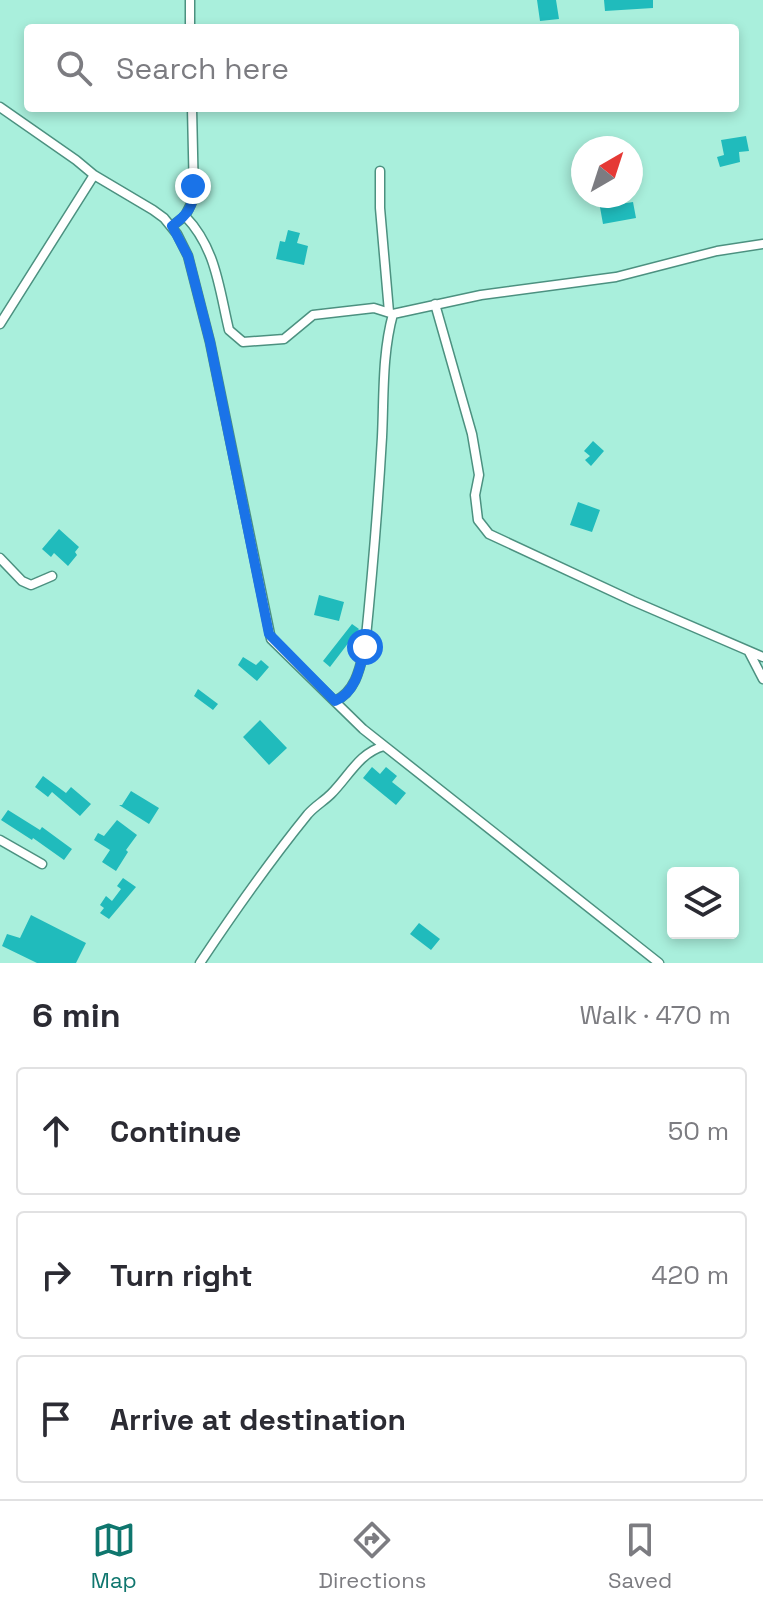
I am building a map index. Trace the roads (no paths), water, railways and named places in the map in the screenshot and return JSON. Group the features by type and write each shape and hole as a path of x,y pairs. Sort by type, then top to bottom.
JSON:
{"street":[{"path":"190,0 190,24"},
{"path":"0,107 94,175 153,210 172,226 188,256 210,342 269,634 384,746 659,963"},
{"path":"172,226 185,216 194,198 192,112"},
{"path":"335,701 350,690 365,647 378,494 385,357 391,313 380,208 380,171"},
{"path":"0,324 94,175"},
{"path":"185,216 210,250 229,330 243,342 289,338 313,315 374,308 391,313 497,292 616,277 717,251 763,244"},
{"path":"435,304 472,434 479,475 475,495 478,520 489,534 763,657"},
{"path":"0,558 22,581 31,585 52,576"},
{"path":"749,651 763,679"},
{"path":"200,963 308,815 330,796 363,755 384,746"},
{"path":"0,840 42,864"}]}
